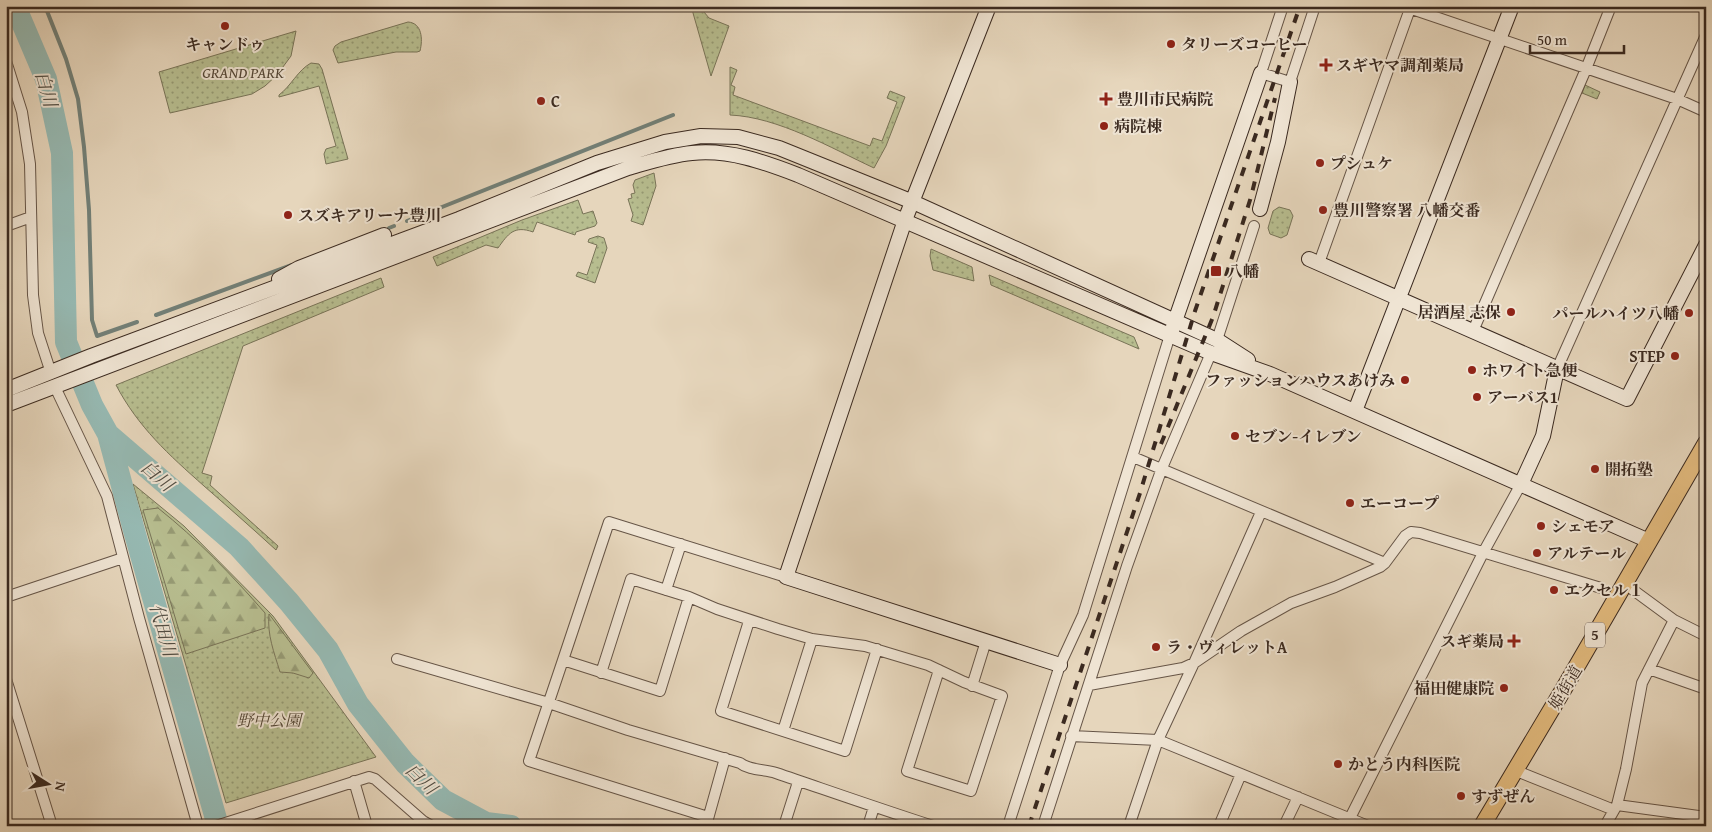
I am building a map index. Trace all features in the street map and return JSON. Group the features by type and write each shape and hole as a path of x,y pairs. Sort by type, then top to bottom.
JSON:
{"main road":[{"name":"姫街道","path":"1482,826 1705,444"}],"street":[{"path":"786,577 905,220 988,6"},
{"path":"1008,826 1060,665 1083,615 1172,329 1283,6"},
{"path":"1260,209 1278,142 1290,82 1315,6"},
{"path":"1355,412 1512,6"},
{"path":"1472,331 1586,69 1611,6"},
{"path":"1706,112 1677,99 1408,7 1314,261 1627,400 1706,245"},
{"path":"1348,822 1483,553 1521,484 1543,436 1557,369 1706,35"},
{"path":"6,61 22,112 30,164 33,295 38,333 55,371"},
{"path":"1261,74 1290,82"},
{"path":"6,390 91,356 459,219 597,163 665,142 692,137 722,136 779,148 912,202 1172,329"},
{"path":"6,405 628,168 671,156 694,153 718,153 746,158 798,175 1214,346 1270,374 1649,541"},
{"path":"6,226 31,217"},
{"path":"1043,826 1127,566 1162,468 1214,346 1254,226"},
{"path":"244,300 299,268 384,235"},
{"path":"60,385 107,496 198,826"},
{"path":"1133,457 1385,563"},
{"path":"1129,826 1158,740 1261,512"},
{"path":"724,758 707,821 529,761 609,522 1060,665"},
{"path":"1089,685 1183,668 1194,663 1241,630 1291,603 1335,588 1380,567 1411,532 1420,533 1601,588"},
{"path":"666,590 680,544"},
{"path":"6,597 123,558"},
{"path":"601,673 631,579 690,597 749,621 812,639 877,649 939,670 972,686 992,691 1002,696 971,792 907,771 939,670"},
{"path":"1625,584 1674,620 1706,636"},
{"path":"563,660 660,691 690,597"},
{"path":"1605,826 1615,808 1626,769 1642,683 1674,620"},
{"path":"749,621 720,711 845,751 877,649"},
{"path":"783,731 812,639"},
{"path":"972,686 986,641"},
{"path":"397,659 549,702 628,730 740,762 745,766 771,771 874,808 933,826"},
{"path":"1649,669 1706,688"},
{"path":"6,678 52,826"},
{"path":"1071,736 1158,740 1298,797 1348,822 1368,826"},
{"path":"1514,770 1615,808 1706,817"},
{"path":"1219,826 1241,774"},
{"path":"216,826 237,822 369,776 375,779 423,821 432,826"},
{"path":"354,781 367,826"},
{"path":"784,826 798,782"},
{"path":"1284,826 1298,797"},
{"path":"868,826 874,808"}],"green space":[{"path":"691,6 699,6 709,18 729,26 711,76"},
{"path":"408,22 413,23 419,28 420,51 396,52 338,63 333,50 341,42"},
{"name":"GRAND PARK","path":"296,31 291,56 277,75 265,86 252,94 170,113 159,72"},
{"path":"311,63 319,64 322,69 348,159 326,164 324,154 326,149 336,146 319,86 279,97 302,70"},
{"path":"730,67 737,70 731,85 735,87 733,95 870,146 873,138 882,141 897,102 887,98 890,91 905,97 886,146 874,168 785,127 767,121 730,115"},
{"path":"1585,85 1600,92 1597,99 1582,93"},
{"path":"654,173 656,186 643,225 631,221 633,215 628,199 632,198 631,194 635,193 633,185 635,180"},
{"path":"578,200 583,214 593,211 597,223 595,226 576,232 575,235 537,222 533,232 516,230 508,235 498,248 486,245 437,266 433,257 522,220"},
{"path":"1279,207 1290,210 1293,216 1287,235 1281,238 1270,234 1268,228 1273,211"},
{"path":"598,236 604,238 607,248 595,283 576,276 578,272 587,275 597,245 588,242 589,239"},
{"path":"931,249 972,267 974,281 933,270 930,256"},
{"path":"989,275 1134,337 1139,349 991,285"},
{"path":"381,278 384,287 243,346 202,473 212,476 210,485 278,546 276,550 155,440 134,414 116,385"},
{"name":"野中公園","path":"133,484 184,526 273,616 376,757 226,803"},
{"path":"158,508 200,545 253,599 265,613 265,628 186,654 143,510"},
{"path":"269,614 313,673 309,678 293,673 280,672 270,636"}],"waterway":[{"name":"白川","path":"15,6 46,79 62,153 66,342 92,405 108,434 239,547 289,602 328,650 358,704 405,763 443,800 486,823 511,826"},
{"path":"45,6 66,59 78,99 89,210 92,320 97,336 137,322"},
{"path":"407,221 673,115"},
{"path":"389,228 394,226"},
{"path":"156,315 292,265"},
{"name":"代田川","path":"108,434 218,826"}],"railway":[{"path":"1029,826 1140,493 1195,311 1300,6"},
{"path":"1161,444 1213,317 1251,197 1275,98"}],"place":[{"name":"キャンドゥ","path":"225,26"},
{"name":"タリーズコーヒー","path":"1171,44"},
{"name":"スギヤマ調剤薬局","path":"1326,65"},
{"name":"豊川市民病院","path":"1106,99"},
{"name":"C","path":"541,101"},
{"name":"病院棟","path":"1104,126"},
{"name":"プシュケ","path":"1320,163"},
{"name":"豊川警察署 八幡交番","path":"1323,210"},
{"name":"スズキアリーナ豊川","path":"288,215"},
{"name":"八幡","path":"1216,271"},
{"name":"居酒屋 志保","path":"1511,312"},
{"name":"パールハイツ八幡","path":"1689,313"},
{"name":"STEP","path":"1675,356"},
{"name":"ホワイト急便","path":"1472,370"},
{"name":"ファッションハウスあけみ","path":"1405,380"},
{"name":"アーバス1","path":"1477,397"},
{"name":"セブン-イレブン","path":"1235,436"},
{"name":"開拓塾","path":"1595,469"},
{"name":"エーコープ","path":"1350,503"},
{"name":"シェモア","path":"1541,526"},
{"name":"アルテール","path":"1537,553"},
{"name":"エクセル１","path":"1554,590"},
{"name":"スギ薬局","path":"1514,641"},
{"name":"ラ・ヴィレットA","path":"1156,647"},
{"name":"福田健康院","path":"1504,688"},
{"name":"かとう内科医院","path":"1338,764"},
{"name":"すずぜん","path":"1461,796"}]}
